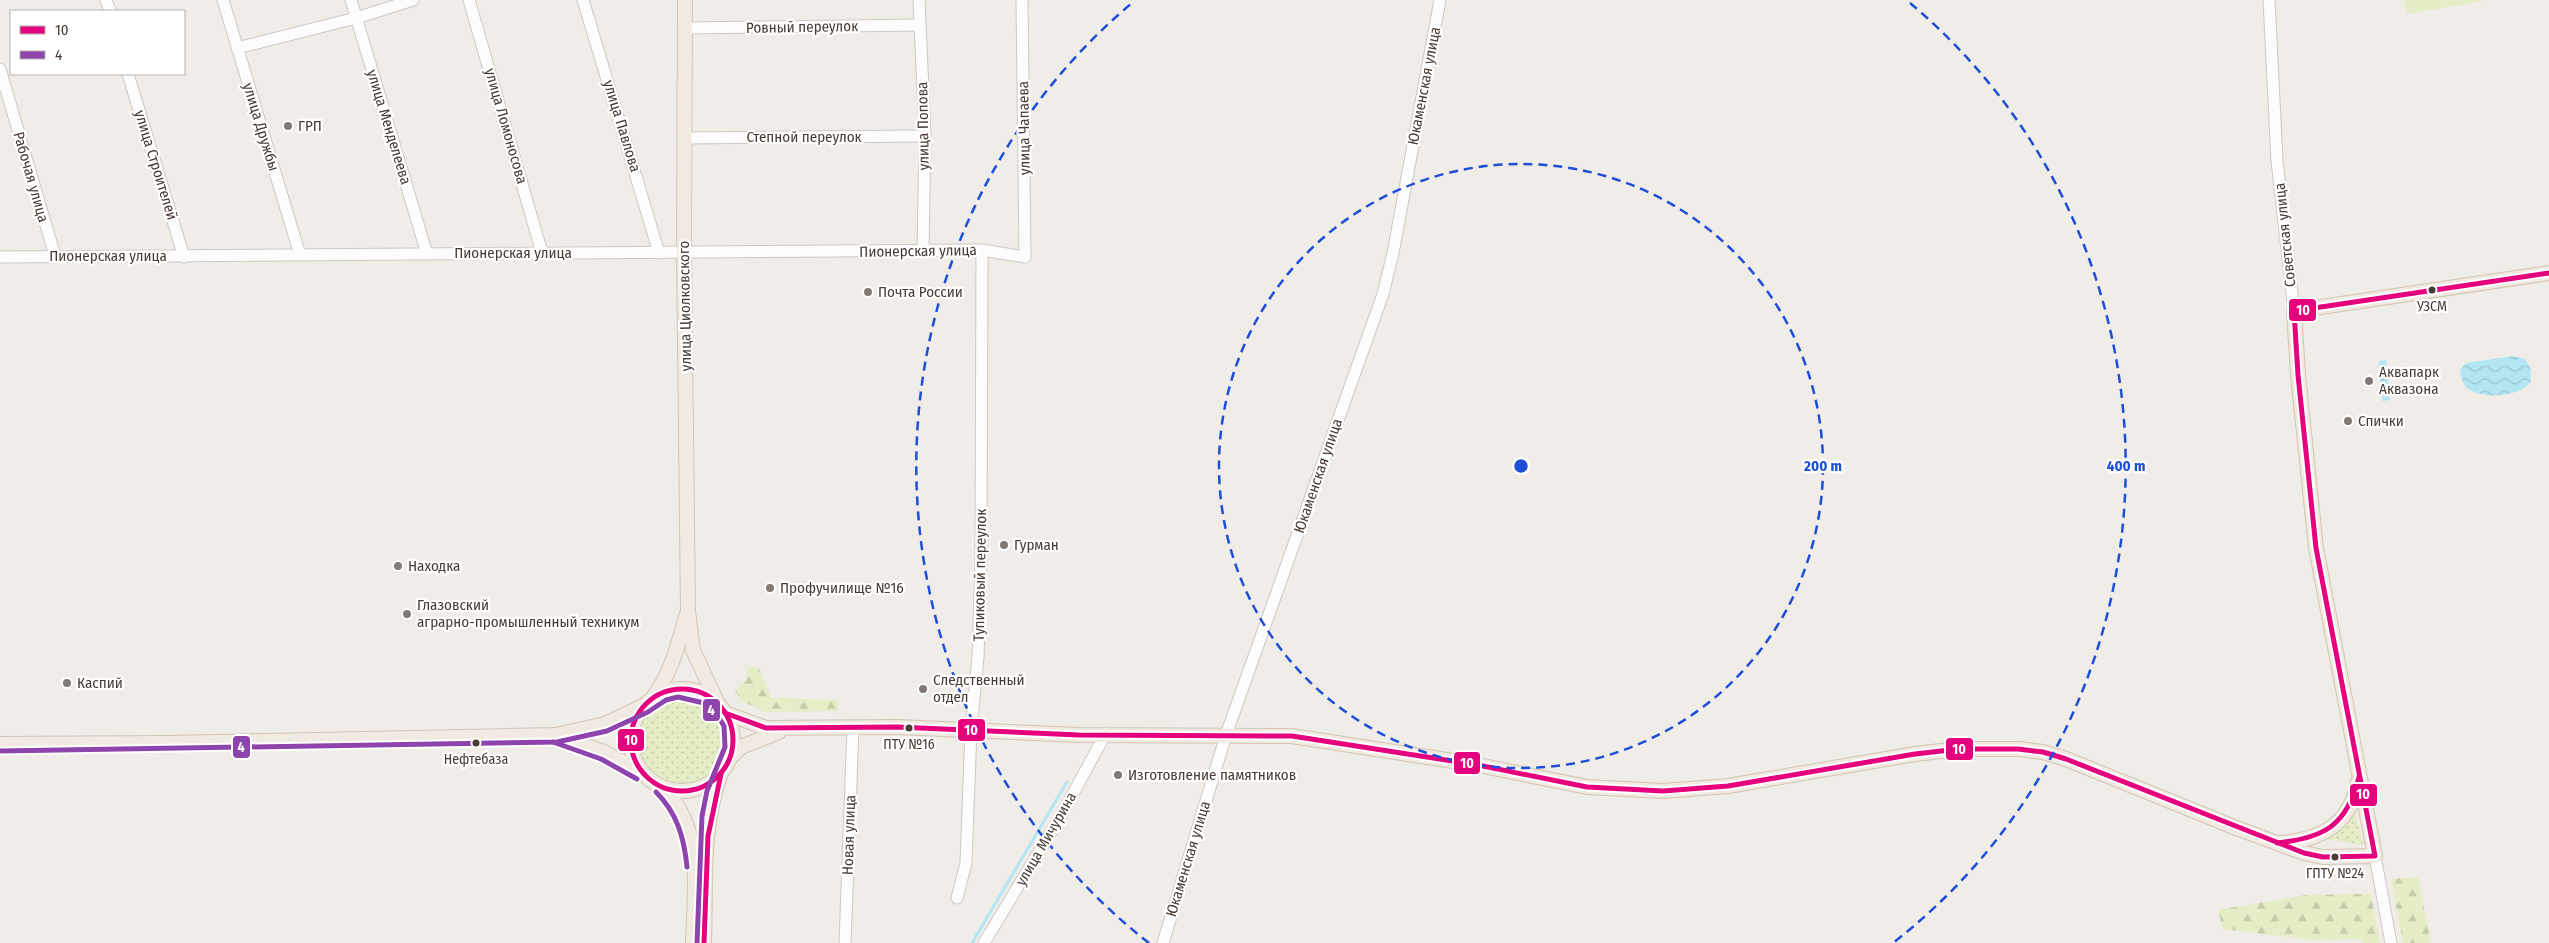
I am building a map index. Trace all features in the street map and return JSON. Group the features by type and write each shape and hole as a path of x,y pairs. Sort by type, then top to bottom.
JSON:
{"main road":[{"name":"улица Циолковского","path":"685,0 684,253 688,611 693,650 722,708"},
{"path":"2294,310 2549,272"},
{"name":"Советская улица","path":"2294,310 2300,402 2316,548 2375,856"},
{"name":"улица Циолковского","path":"649,702 663,684 675,658 688,611"},
{"path":"0,744 168,743 556,735 605,724 676,689 688,690 708,696 722,708 766,728 1292,736 1478,764 1587,787 1663,791 1728,786 1915,754 1959,749 2018,750 2043,752 2066,759 2275,843 2323,857 2375,856"},
{"path":"641,772 632,754 631,734 634,721 649,702"},
{"path":"722,708 733,738 730,758"},
{"path":"704,943 707,830 714,793 721,774 730,758 741,747 756,740 796,728"},
{"path":"556,735 604,752 641,772 661,787 679,806 689,829 693,846 693,943"},
{"path":"661,787 685,792 698,789 721,774"},
{"path":"2275,843 2315,837 2334,827 2346,814 2355,798 2359,777"}],"street":[{"name":"улица Дружбы","path":"223,0 300,255"},
{"name":"улица Менделеева","path":"351,0 427,254"},
{"path":"237,48 356,18 413,0"},
{"name":"улица Ломоносова","path":"469,0 542,253"},
{"name":"улица Павлова","path":"583,0 659,253"},
{"name":"улица Попова","path":"919,0 924,136 924,251"},
{"name":"улица Чапаева","path":"1022,0 1026,257"},
{"name":"Юкаменская улица","path":"1163,943 1226,735 1383,294 1440,0"},
{"name":"Советская улица","path":"2269,0 2277,160 2294,310"},
{"name":"Ровный переулок","path":"685,28 919,25"},
{"name":"Рабочая улица","path":"0,69 54,256"},
{"name":"улица Строителей","path":"128,75 184,257"},
{"name":"Степной переулок","path":"684,138 924,136"},
{"name":"Пионерская улица","path":"0,257 982,250 1026,257"},
{"name":"Тупиковый переулок","path":"957,898 966,863 971,730 978,657 981,558 982,250"},
{"name":"Новая улица","path":"845,943 853,728"},
{"name":"улица Мичурина","path":"984,943 1063,812 1106,733"},
{"name":"Советская улица","path":"2375,856 2391,943"}],"green space":[{"path":"2404,0 2483,0 2483,1 2407,14"},
{"path":"748,666 759,668 771,698 838,700 838,711 765,712 741,701 735,690 746,680"},
{"path":"673,697 691,697 707,704 719,716 726,732 726,750 719,766 707,778 691,785 673,785 657,778 645,766 638,750 638,732 645,716 657,704"},
{"path":"2354,809 2363,845 2318,838"},
{"path":"2418,877 2431,943 2403,943 2391,879"},
{"path":"2371,894 2380,943 2362,943 2361,939 2313,940 2223,929 2218,910 2306,895"}],"water":[{"path":"2513,356 2525,359 2530,367 2531,381 2519,391 2501,395 2482,394 2473,392 2464,384 2460,370 2466,363"},
{"path":"2386,360 2390,400 2382,401 2379,361"}],"waterway":[{"path":"972,943 1067,782"}],"transit line":[{"name":"10","path":"725,713 766,728 897,727 1079,735 1292,736 1478,765 1587,787 1663,791 1728,786 1915,754 1959,749 2018,749 2043,752 2066,759 2304,853 2323,857 2375,856 2316,548 2298,375 2294,311 2549,273"},
{"name":"10","path":"682,689 702,693 718,704 729,720 733,740 729,760 718,776 702,787 682,791 662,787 646,776 635,760 631,740 635,720 646,704 662,693 682,689"},
{"name":"4","path":"0,751 557,742 607,731 648,712 666,700 678,697 704,703 724,726 725,747 707,791 702,816 697,943"},
{"name":"4","path":"553,742 601,759 637,779"},
{"name":"10","path":"704,943 708,836 721,774"},
{"name":"10","path":"2277,843 2294,841 2321,833 2332,826 2348,807 2359,777"},
{"name":"4","path":"656,792 669,808 678,826 684,846 687,867"}],"place":[{"name":"ГРП","path":"288,126"},
{"name":"УЗСМ","path":"2432,290"},
{"name":"Почта России","path":"868,292"},
{"name":"Аквапарк Аквазона","path":"2369,381"},
{"name":"Спички","path":"2348,421"},
{"name":"Гурман","path":"1004,545"},
{"name":"Находка","path":"398,566"},
{"name":"Профучилище №16","path":"770,588"},
{"name":"Глазовский аграрно-промышленный техникум","path":"407,614"},
{"name":"Каспий","path":"67,683"},
{"name":"Следственный отдел","path":"923,689"},
{"name":"ПТУ №16","path":"909,728"},
{"name":"Нефтебаза","path":"476,743"},
{"name":"Изготовление памятников","path":"1118,775"},
{"name":"ГПТУ №24","path":"2335,857"}]}
